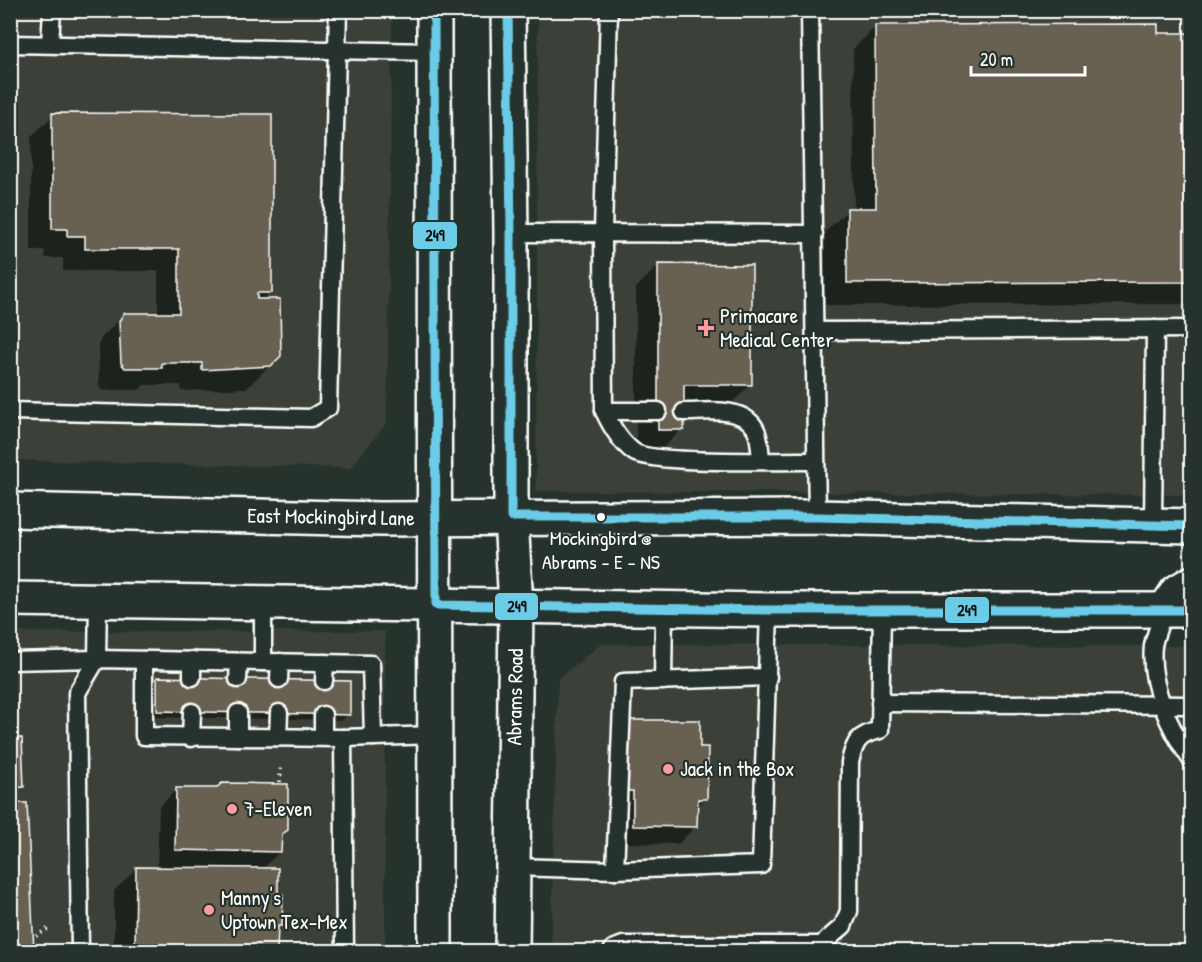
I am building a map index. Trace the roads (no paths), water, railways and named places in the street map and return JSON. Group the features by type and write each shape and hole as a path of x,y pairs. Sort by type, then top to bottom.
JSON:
{"main road":[{"path":"434,10 435,951"},
{"name":"Abrams Road","path":"508,10 511,517 516,606 512,951"},
{"name":"East Mockingbird Lane","path":"10,510 436,519 817,517 1191,526"},
{"path":"10,599 770,610 1178,610 1177,592 1191,583"}],"lane":[{"path":"50,45 52,10"},
{"path":"10,411 310,418 328,408 338,10"},
{"path":"609,10 603,233 604,411 612,428 634,453 665,458 816,461"},
{"path":"810,10 817,517"},
{"path":"10,44 434,52"},
{"path":"511,233 813,234"},
{"path":"815,331 1191,329"},
{"path":"1154,524 1155,330"},
{"path":"604,411 658,411"},
{"path":"684,412 730,412 747,418 756,429 761,460"},
{"path":"80,951 77,693 97,658 98,601"},
{"path":"263,603 271,662 279,679"},
{"path":"663,681 664,608"},
{"path":"513,867 615,870 761,865 770,610"},
{"path":"612,951 623,945 822,945 843,926 849,911 850,762 854,745 864,733 880,730 882,610"},
{"path":"1178,610 1154,646 1156,686 1161,703 1191,761"},
{"path":"10,662 97,658 144,660 192,669 239,670 271,662 371,664 373,737"},
{"path":"144,660 144,736 343,738 436,735"},
{"path":"324,681 325,663"},
{"path":"615,870 623,682 768,677"},
{"path":"880,703 1161,703 1191,705"},
{"path":"191,738 192,712"},
{"path":"238,713 238,737"},
{"path":"278,737 279,713"},
{"path":"323,715 323,737"},
{"path":"343,738 345,951"}],"place":[{"name":"Primacare Medical Center","path":"706,328"},
{"name":"Mockingbird @ Abrams - E - NS","path":"601,517"},
{"name":"Jack in the Box","path":"668,769"},
{"name":"7-Eleven","path":"232,809"},
{"name":"Manny's Uptown Tex-Mex","path":"209,910"}]}
